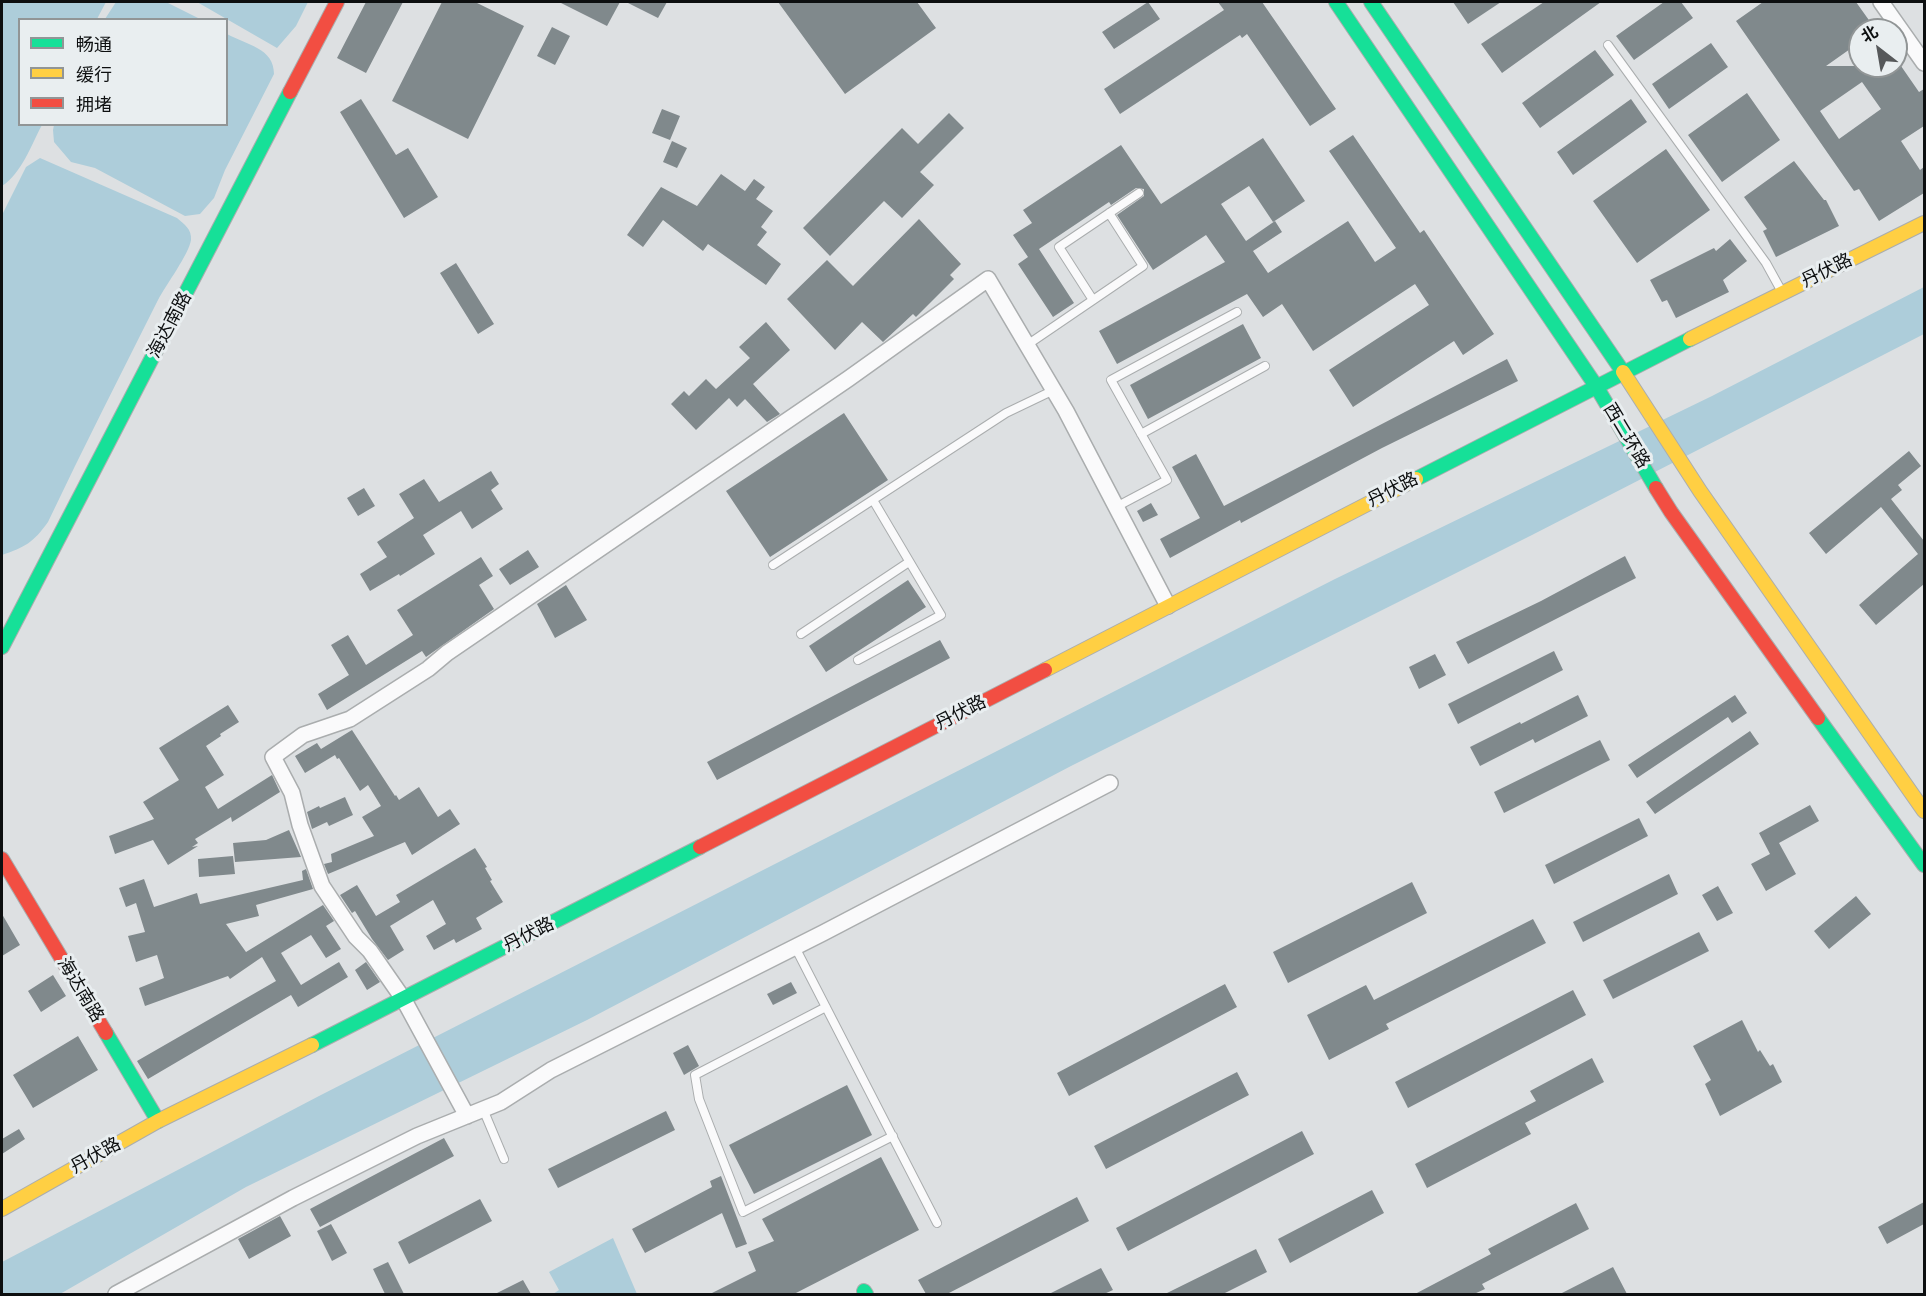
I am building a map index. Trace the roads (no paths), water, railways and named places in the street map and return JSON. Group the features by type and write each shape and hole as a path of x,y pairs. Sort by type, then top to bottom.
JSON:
{"main road":[{"name":"海达南路","path":"2,647 337,2"},
{"name":"西二环路","path":"1336,2 1596,386 1671,512 1924,865"},
{"name":"西二环路","path":"1371,2 1623,372 1700,491 1924,811"},
{"name":"丹伏路","path":"2,1209 158,1121 404,1000 1623,372 1924,223"},
{"name":"海达南路","path":"2,859 158,1121"}],"street":[{"path":"1881,2 1924,63"},
{"path":"464,1110 404,1000 370,951 356,937 322,886 300,825 292,793 273,757 303,735 350,719 428,669 447,653 848,379 988,279 1054,390 1168,606"},
{"path":"116,1294 303,1193 464,1110 483,1109 501,1102 551,1070 795,947 1110,783"}],"lane":[{"path":"1608,45 1766,263 1783,293"},
{"path":"1094,300 1059,248 1139,193"},
{"path":"1027,345 1143,266 1109,213"},
{"path":"1116,507 1167,480 1111,380 1237,312"},
{"path":"1141,434 1265,366"},
{"path":"773,565 1006,413 1054,390"},
{"path":"858,660 941,615 873,500"},
{"path":"801,634 909,562"},
{"path":"795,947 937,1223"},
{"path":"826,1006 695,1075 699,1099 743,1212 893,1136"},
{"path":"483,1109 504,1158"}],"water":[{"path":"2,2 106,2 98,18 18,18 18,126 42,126 21,166 2,186"},
{"path":"116,2 166,2 198,18 106,18"},
{"path":"197,2 308,2 296,26 277,48"},
{"path":"228,34 258,48 273,65 274,74 225,170 214,198 200,214 185,216 95,168 71,162 54,142 54,126 228,126"},
{"path":"40,158 177,218 189,230 191,240 182,261 158,300 48,522 28,543 2,555 2,215 26,167"},
{"path":"1924,287 1924,334 1532,535 1071,766 587,1020 246,1187 60,1294 2,1294 2,1262 319,1096 1335,579 1712,396"},
{"path":"613,1238 637,1294 553,1294 559,1290 549,1272"}]}
